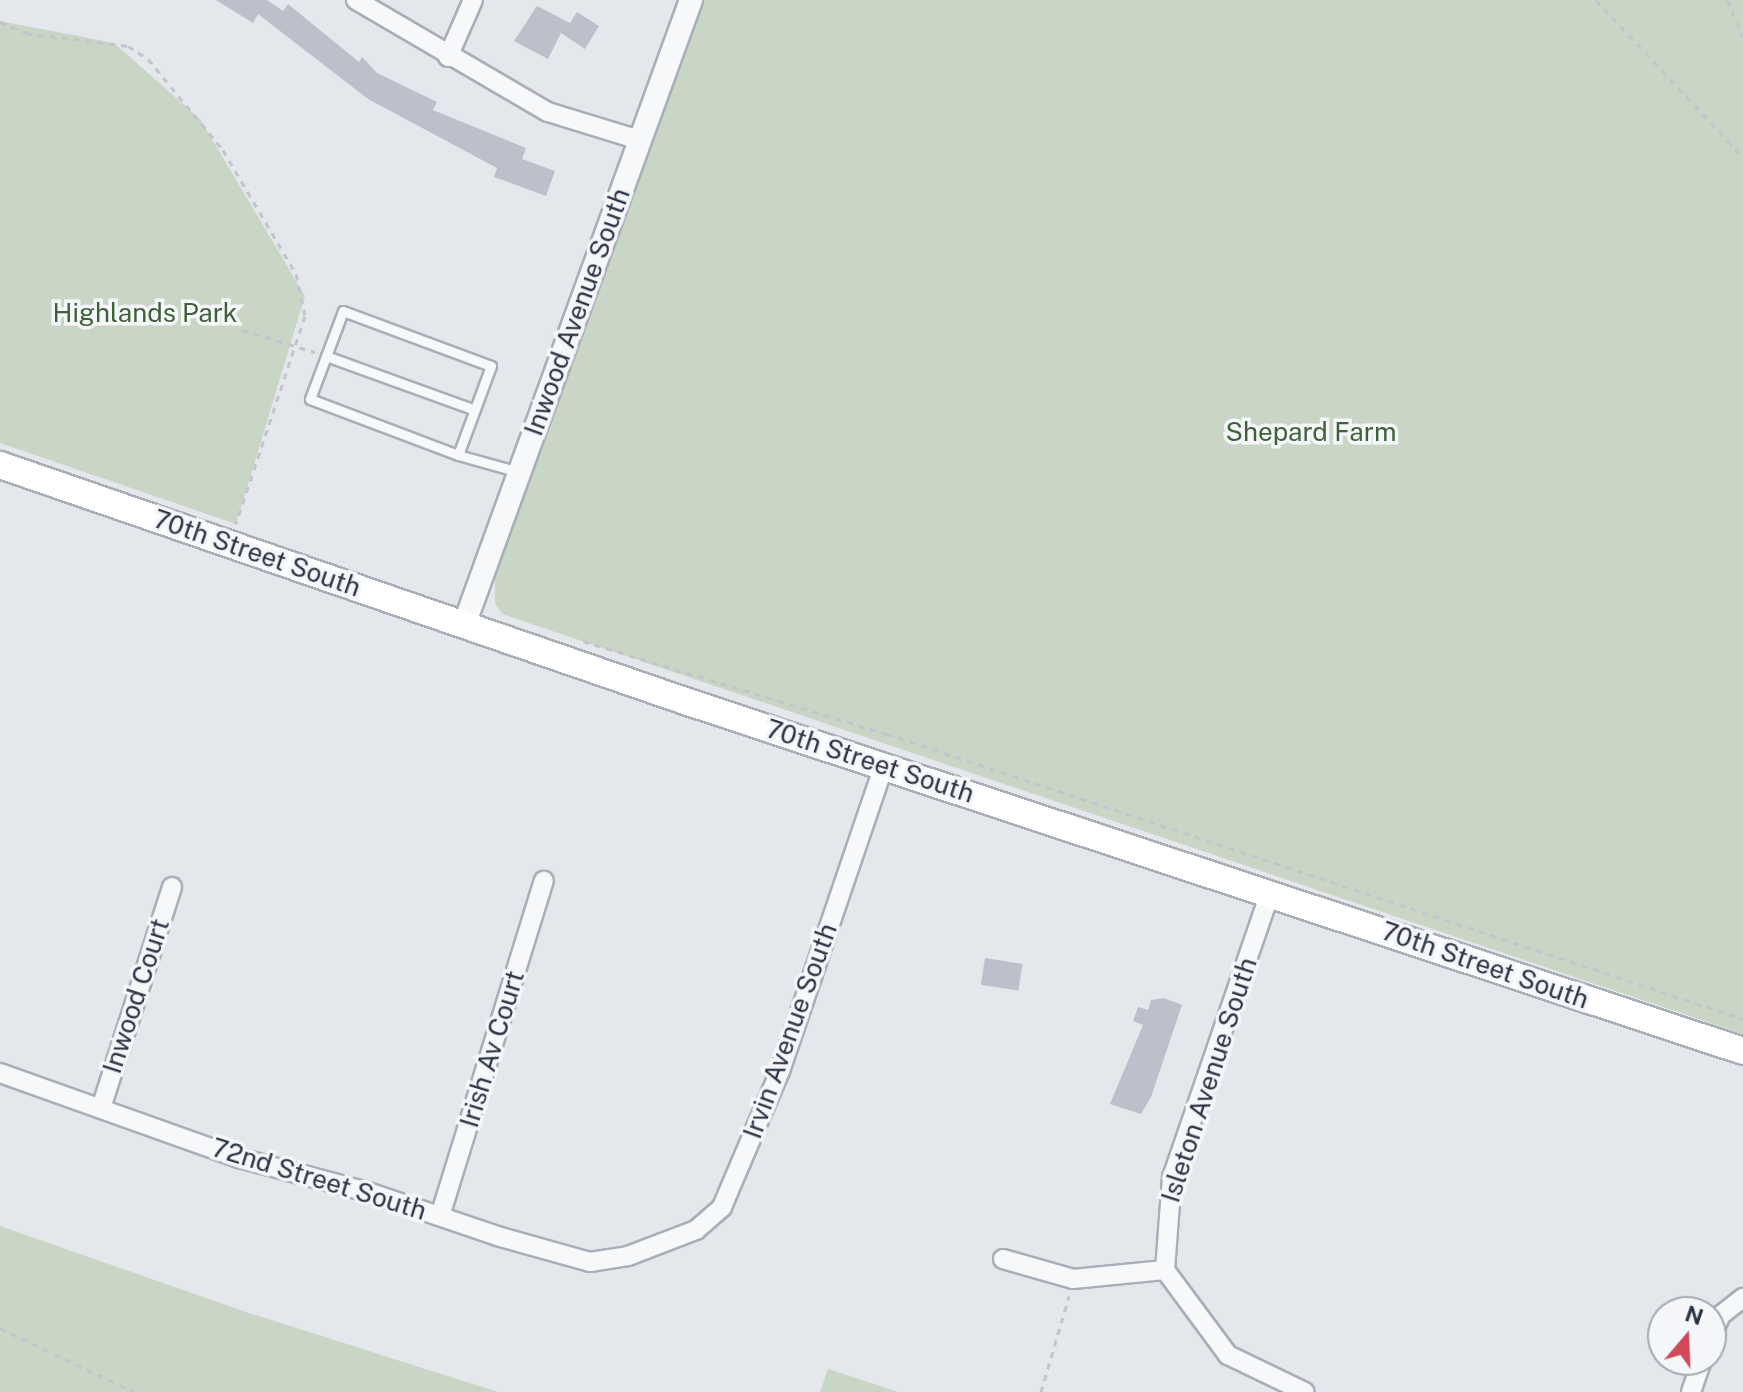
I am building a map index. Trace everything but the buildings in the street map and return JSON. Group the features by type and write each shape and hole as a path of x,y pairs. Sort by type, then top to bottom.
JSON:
{"main road":[{"name":"70th Street South","path":"0,465 464,625 1743,1051"}],"street":[{"path":"356,0 448,57 548,112 639,140"},
{"path":"448,57 473,0"},
{"name":"Inwood Avenue South","path":"464,625 691,0"},
{"name":"Irvin Avenue South","path":"641,1251 696,1230 722,1207 780,1071 884,765"},
{"name":"Irish Av Court","path":"440,1216 544,881"},
{"name":"Inwood Court","path":"102,1105 172,887"},
{"name":"Isleton Avenue South","path":"1165,1270 1172,1177 1270,893"},
{"name":"72nd Street South","path":"0,1073 102,1105 239,1158 590,1262 641,1251"},
{"path":"1003,1259 1073,1279 1165,1270 1228,1355 1305,1392"},
{"path":"1727,1310 1743,1298"}],"lane":[{"path":"458,455 491,366 343,311 310,399 458,455 519,472"},
{"path":"326,356 475,410"}],"path":[{"path":"1596,0 1743,157"},
{"path":"1727,0 1743,37"},
{"path":"0,22 26,33 128,46 148,59 223,150 296,274 305,316 236,524"},
{"path":"242,330 326,356"},
{"path":"580,640 887,734 1743,1019"},
{"path":"1041,1392 1073,1279"},
{"path":"0,1328 134,1392"}],"green space":[{"name":"Shepard Farm","path":"700,0 1743,0 1743,1034 502,614 495,603 495,570"},
{"name":"Highlands Park","path":"0,21 114,43 200,119 305,296 236,524 0,443"},
{"path":"0,1226 246,1312 498,1392 0,1392"},
{"path":"828,1369 898,1392 820,1392"}]}
